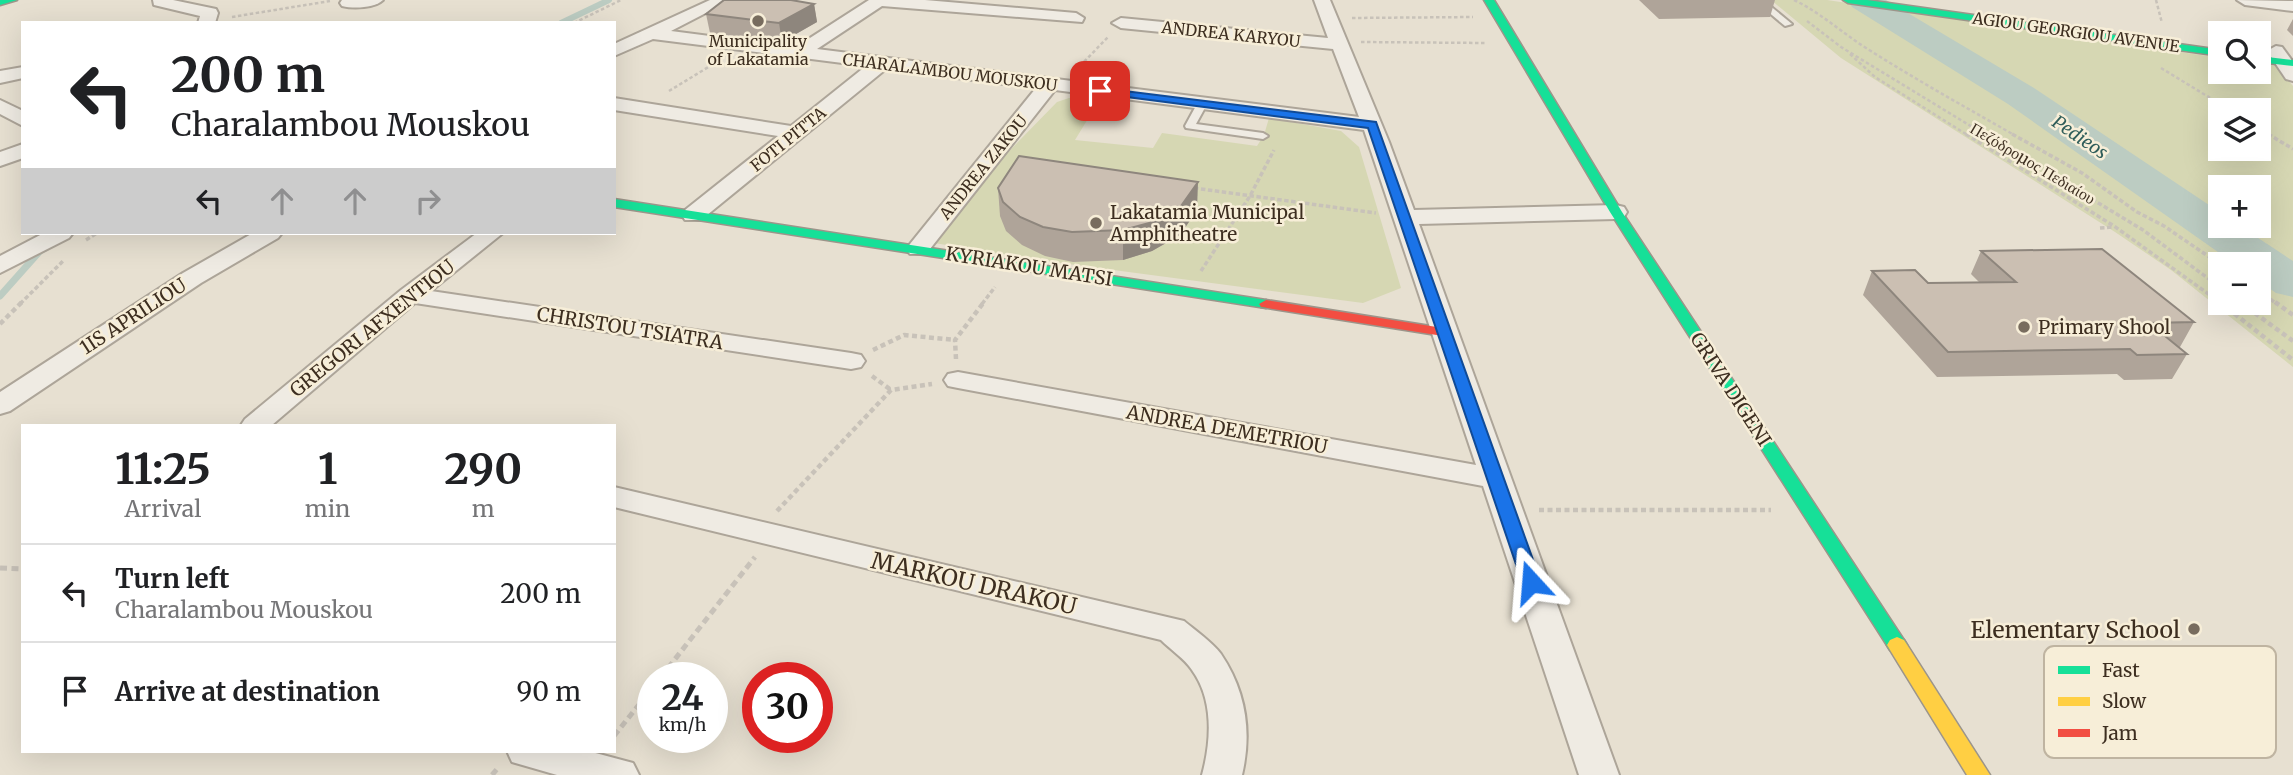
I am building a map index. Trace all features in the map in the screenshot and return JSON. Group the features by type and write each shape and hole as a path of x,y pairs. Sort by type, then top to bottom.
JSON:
{"street":[{"path":"0,2 12,0"},
{"path":"341,21 343,1 375,0"},
{"path":"616,50 723,0"},
{"path":"799,53 879,0 1076,18"},
{"path":"1322,0 1405,217 1599,775"},
{"name":"GRIVA DIGENI","path":"1489,0 1616,212 1811,510 1979,775"},
{"name":"AGIOU GEORGIOU AVENUE","path":"1848,0 2208,51"},
{"name":"AGIOU GEORGIOU AVENUE","path":"1922,0 2208,41"},
{"path":"2245,0 2293,6"},
{"path":"160,2 210,13 206,21"},
{"name":"ANDREA KARYOU","path":"1121,23 1340,43"},
{"name":"CHARALAMBOU MOUSKOU","path":"653,34 1372,125"},
{"name":"FOTI PITTA","path":"693,215 882,63"},
{"path":"0,77 21,72"},
{"name":"ANDREA ZAKOU","path":"918,249 1055,86"},
{"path":"616,104 795,133"},
{"path":"0,106 21,119"},
{"path":"0,160 21,151"},
{"name":"KYRIAKOU MATSI","path":"616,203 1443,332"},
{"path":"1405,217 1616,212"},
{"name":"1IS APRILIOU","path":"0,405 192,278 267,235"},
{"name":"GREGORI AFXENTIOU","path":"256,424 410,295 488,235"},
{"path":"0,267 70,243"},
{"name":"CHRISTOU TSIATRA","path":"410,295 851,361"},
{"name":"ANDREA DEMETRIOU","path":"958,380 1495,478"},
{"name":"MARKOU DRAKOU","path":"616,497 1172,630 1207,662 1227,706 1227,754 1222,775"},
{"path":"534,753 619,775"}],"lane":[{"path":"1758,0 1788,24"},
{"path":"1202,104 1190,127 1263,136"}],"path":[{"path":"578,21 621,0"},
{"path":"1794,0 1820,13 1862,45 1924,84 2082,173 2137,212 2164,226 2208,256"},
{"path":"2156,0 2164,29"},
{"path":"213,21 343,1"},
{"path":"1329,18 1498,16"},
{"path":"1055,86 1121,23"},
{"path":"1340,43 1513,43"},
{"path":"642,108 743,46"},
{"name":"Πεζόδρομος Πεδιαίου","path":"2114,226 1875,77 1841,47 2143,230 2208,278"},
{"path":"2155,65 2210,98"},
{"path":"2271,135 2293,149"},
{"path":"1187,292 1251,195 1281,137 1263,136"},
{"path":"1182,186 1405,217"},
{"path":"2100,228 2114,226 2208,294"},
{"path":"0,324 70,243 92,235"},
{"path":"671,662 765,533 891,390 958,380 955,340 1012,264"},
{"path":"2271,299 2293,315"},
{"path":"2236,315 2293,360"},
{"path":"2257,315 2293,341"},
{"path":"891,390 851,361 904,335 955,340"},
{"path":"1506,510 1811,510"},
{"path":"0,568 21,569"},
{"path":"616,733 637,707"}],"green space":[{"path":"1771,0 1827,0 2208,56 2208,84 2271,84 2271,65 2276,66 2293,86 2293,367 2228,315 2271,315 2271,252 2208,252 2208,299 2171,270 1841,58"},
{"path":"1069,98 1100,99 1075,140 1153,148 1162,133 1257,146 1264,135 1269,118 1341,131 1359,147 1401,288 1363,303 1053,262 934,243 984,177 1057,102"}],"building":[{"path":"724,0 791,0 814,4 779,23 706,14"},
{"path":"1019,156 1198,182 1181,206 1153,222 1123,230 1072,232 1043,227 1020,217 1003,202 998,188"},
{"name":"Primary Shool","path":"2102,249 2194,322 2149,323 2187,354 2137,355 2130,349 1948,352 1872,271 1915,270 1928,283 2016,282 1981,251"}],"waterway":[{"path":"565,21 609,0"},
{"name":"Pedieos","path":"1863,0 2021,96 2293,283"},
{"path":"0,296 40,251 47,247"}],"traffic: fast":[{"path":"0,2 12,0"},
{"path":"1489,0 1616,212 1897,645"},
{"path":"1848,0 2208,51"},
{"path":"2271,60 2293,63"},
{"path":"616,203 1266,304"}],"traffic: slow":[{"path":"1897,645 1979,775"}],"traffic: jam":[{"path":"1266,304 1443,332"}],"place":[{"name":"Municipality of Lakatamia","path":"758,21"},
{"name":"Lakatamia Municipal Amphitheatre","path":"1096,223"},
{"name":"Primary Shool","path":"2024,327"},
{"name":"Elementary School","path":"2194,629"}],"route":[{"path":"1100,91 1372,125 1531,582"}]}
